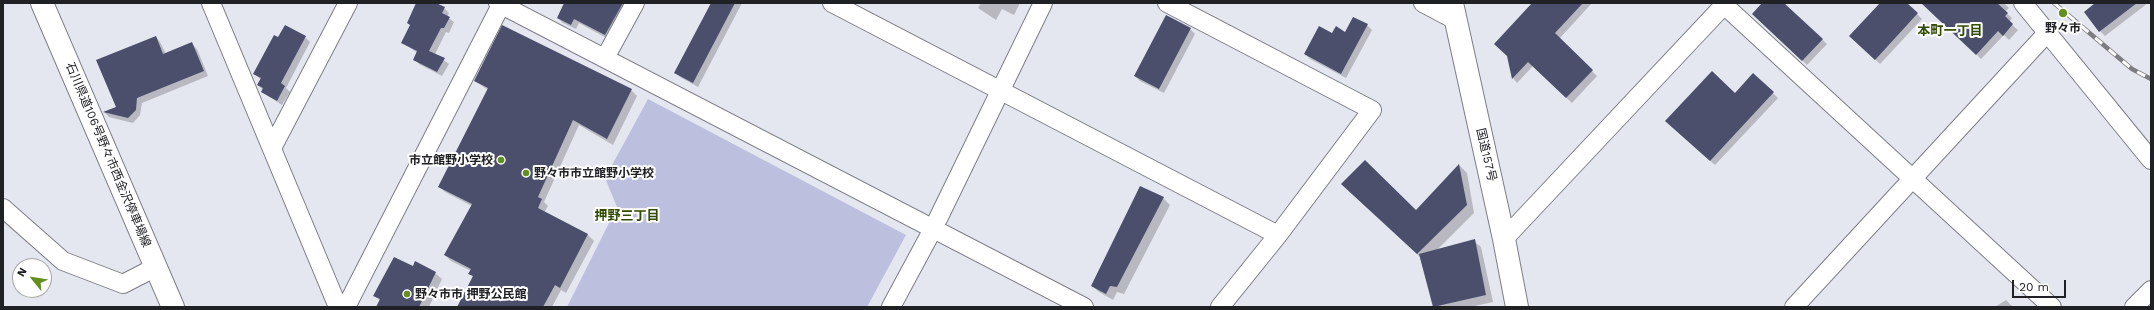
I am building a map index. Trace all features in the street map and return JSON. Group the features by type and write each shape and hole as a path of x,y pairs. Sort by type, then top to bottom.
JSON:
{"main road":[{"name":"石川県道106号野々市西金沢停車場線","path":"42,3 173,307"},
{"name":"国道157号","path":"1454,11 1504,239 1517,307"}],"street":[{"path":"211,3 338,307"},
{"path":"272,148 348,3"},
{"path":"605,58 635,3"},
{"path":"832,3 1278,235"},
{"path":"891,307 933,229 1043,3"},
{"path":"1167,3 1372,110 1278,235 1220,307"},
{"path":"1423,3 1454,11"},
{"path":"2023,3 2151,160"},
{"path":"346,307 499,4 933,229 1059,301 1084,307"},
{"path":"1504,239 1725,4 2052,307"},
{"path":"1794,307 2046,33"},
{"path":"3,208 63,262 123,284 156,268"},
{"path":"2134,307 2151,290"}],"shaded area":[{"path":"648,99 906,235 867,307 567,307 617,207 605,178"}],"building":[{"path":"416,3 436,3 445,7 442,13 450,17 444,28 441,28 429,51 445,58 437,72 413,60 417,51 401,43 410,25 407,23"},
{"path":"564,3 623,3 605,35 574,19 571,25 557,18"},
{"path":"711,3 735,3 693,83 674,73"},
{"path":"1532,3 1583,3 1555,33 1593,70 1566,98 1528,62 1512,79 1507,56 1494,44"},
{"path":"1762,3 1784,3 1823,39 1802,61 1752,14"},
{"path":"1880,3 1907,3 1918,13 1875,60 1849,36"},
{"path":"1921,3 1997,3 2008,13 2005,16 2013,24 2003,36 1998,31 1976,55"},
{"path":"2095,3 2137,3 2099,32 2084,12"},
{"path":"1166,15 1191,28 1159,89 1134,76"},
{"path":"1353,17 1368,24 1341,74 1304,54 1319,26 1332,33 1336,26 1345,32"},
{"path":"285,25 306,36 281,83 285,86 277,101 261,92 263,88 257,85 261,78 253,74 274,35 278,37"},
{"name":"野々市市立館野小学校","path":"502,25 632,89 607,139 573,120 538,197 542,199 538,208 588,234 560,288 555,285 543,307 457,307 473,276 468,274 471,269 444,255 472,204 438,187 488,88 474,81"},
{"path":"156,36 163,54 192,42 204,71 137,98 136,110 128,118 103,112 116,107 96,60"},
{"path":"1712,71 1735,93 1753,73 1774,92 1710,161 1665,121"},
{"path":"1365,160 1416,210 1459,164 1467,205 1417,254 1341,184"},
{"path":"1140,186 1164,197 1117,287 1110,286 1106,294 1091,286"},
{"path":"1475,239 1486,295 1433,307 1419,254"},
{"name":"野々市市 押野公民館","path":"394,257 413,266 415,261 436,272 419,307 376,307 380,299 373,296"}],"railway":[{"path":"2054,3 2132,69 2151,79"}],"place":[{"name":"野々市","path":"2063,13"},
{"name":"市立館野小学校","path":"501,160"},
{"name":"野々市市立館野小学校","path":"526,173"},
{"name":"野々市市 押野公民館","path":"407,294"}],"district":[{"name":"本町一丁目","path":"1950,31"},
{"name":"押野三丁目","path":"627,216"}]}
